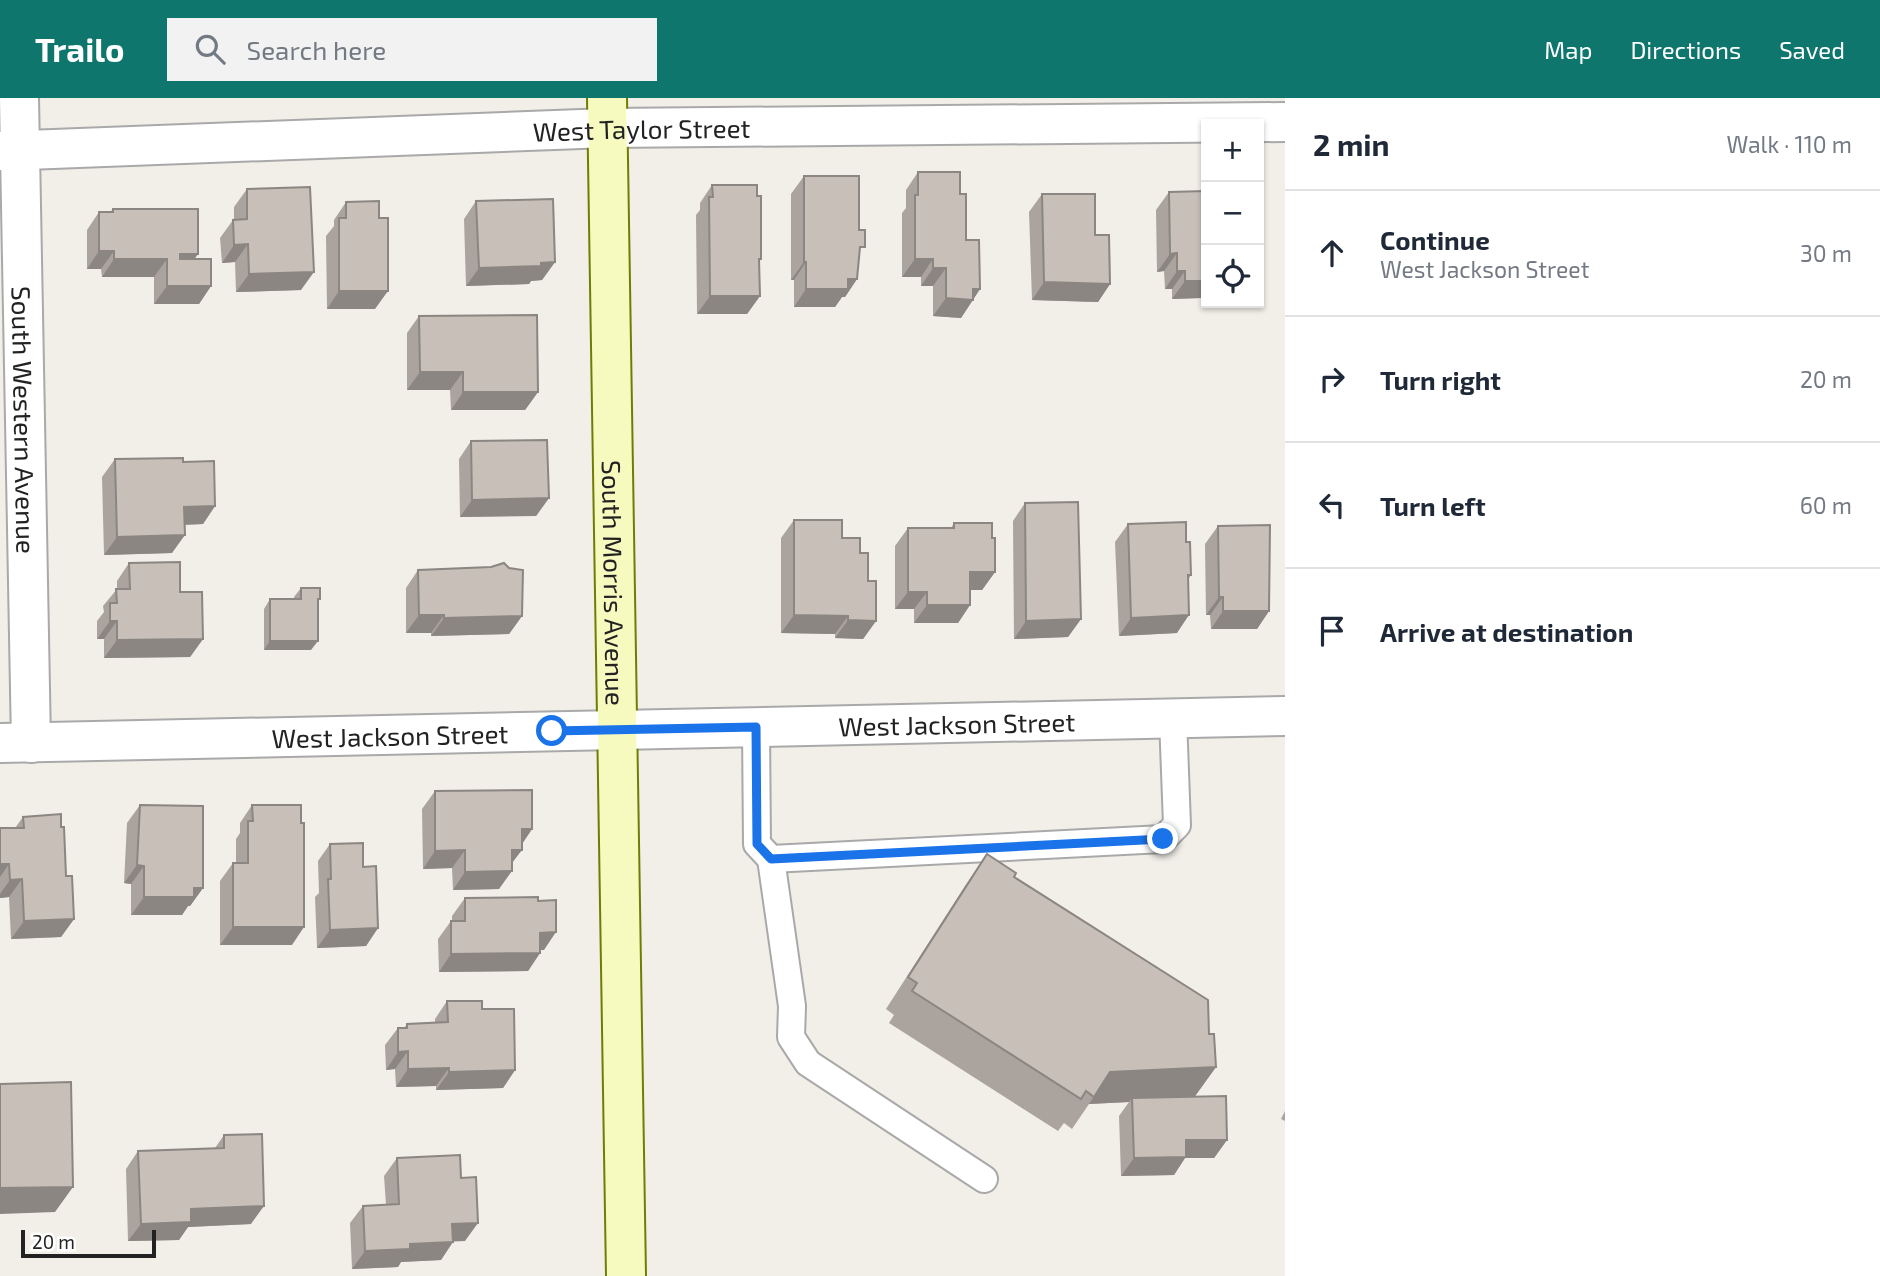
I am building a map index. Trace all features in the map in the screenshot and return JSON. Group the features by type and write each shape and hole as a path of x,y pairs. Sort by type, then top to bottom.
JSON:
{"main road":[{"name":"South Morris Avenue","path":"608,113 626,1276"}],"street":[{"name":"South Western Avenue","path":"16,743 10,150 19,98"},
{"name":"West Taylor Street","path":"10,150 608,113 1285,122"},
{"name":"West Jackson Street","path":"16,743 1285,716"}],"lane":[{"path":"771,859 1163,839 1177,825 1173,718"},
{"path":"756,727 757,844 771,859 792,1006 791,1037 808,1063 984,1179"}],"building":[{"path":"918,172 960,172 960,194 966,194 966,240 979,240 980,289 973,289 973,300 946,298 946,268 933,268 933,259 915,259 915,195 918,195"},
{"path":"804,176 859,176 859,230 865,230 865,247 860,247 857,279 848,279 848,289 806,289"},
{"path":"712,185 757,185 757,196 761,196 760,296 710,296 709,197 713,197"},
{"path":"310,187 314,272 249,274 248,244 234,245 233,220 247,219 247,189"},
{"path":"1201,191 1201,281 1185,281 1185,271 1177,271 1177,253 1170,254 1169,192"},
{"path":"1042,194 1095,194 1095,235 1109,235 1110,284 1044,282"},
{"path":"553,199 555,262 541,263 541,266 479,268 476,201"},
{"path":"379,201 379,218 388,218 388,291 339,291 339,218 346,218 346,202"},
{"path":"113,209 198,209 198,254 180,254 180,259 211,259 211,286 167,286 167,259 114,259 114,251 99,251 99,212 113,212"},
{"path":"537,315 538,392 463,392 463,372 420,372 419,316"},
{"path":"547,440 549,498 472,500 471,441"},
{"path":"183,458 183,462 214,461 215,506 184,507 185,535 117,537 115,459"},
{"path":"1078,502 1081,619 1026,621 1025,503"},
{"path":"794,520 842,520 842,538 860,538 860,553 868,553 868,581 876,581 876,621 848,620 848,616 794,615"},
{"path":"1186,522 1186,542 1190,542 1189,615 1131,618 1128,524"},
{"path":"954,523 992,523 995,572 970,572 970,605 927,605 927,592 908,592 908,528 954,528"},
{"path":"1270,525 1269,611 1223,611 1223,597 1219,597 1218,526"},
{"path":"180,562 180,592 202,592 203,639 117,640 117,621 110,621 110,603 117,603 116,589 130,589 129,563"},
{"path":"504,563 509,568 523,570 522,616 444,618 444,615 419,615 418,570 491,567"},
{"path":"301,588 320,588 318,641 270,641 270,599 301,599"},
{"path":"532,790 532,829 522,829 522,850 512,850 512,871 465,872 465,850 435,851 435,791"},
{"path":"140,805 203,806 203,888 194,888 194,897 144,897 144,866 137,865"},
{"path":"252,805 301,805 301,823 304,823 304,927 233,927 233,863 248,863 248,821 253,821"},
{"path":"61,814 66,876 72,876 74,919 24,921 22,879 10,880 9,864 0,864 0,828 24,828 23,817"},
{"path":"363,843 363,867 376,866 378,928 330,930 330,844"},
{"path":"987,854 1016,873 1014,877 1208,1000 1209,1034 1214,1034 1216,1067 1110,1072 1094,1097 1086,1091 1081,1099 912,991 917,983 908,977"},
{"path":"538,897 538,901 556,900 556,932 540,933 540,953 451,954 451,921 465,921 465,898"},
{"path":"447,1001 482,1001 482,1009 514,1009 515,1070 449,1072 449,1068 408,1069 408,1051 398,1052 398,1028 407,1028 407,1024 448,1022"},
{"path":"71,1082 73,1187 0,1188 0,1084"},
{"path":"1226,1096 1227,1140 1186,1140 1186,1157 1134,1158 1132,1098"},
{"path":"262,1134 264,1206 191,1209 191,1222 141,1224 138,1151 224,1148 224,1135"},
{"path":"460,1155 461,1178 476,1177 478,1223 452,1224 453,1242 410,1244 410,1249 365,1251 363,1206 399,1204 397,1158"}],"route":[{"path":"552,731 756,727 757,844 771,859 1163,839"}]}
